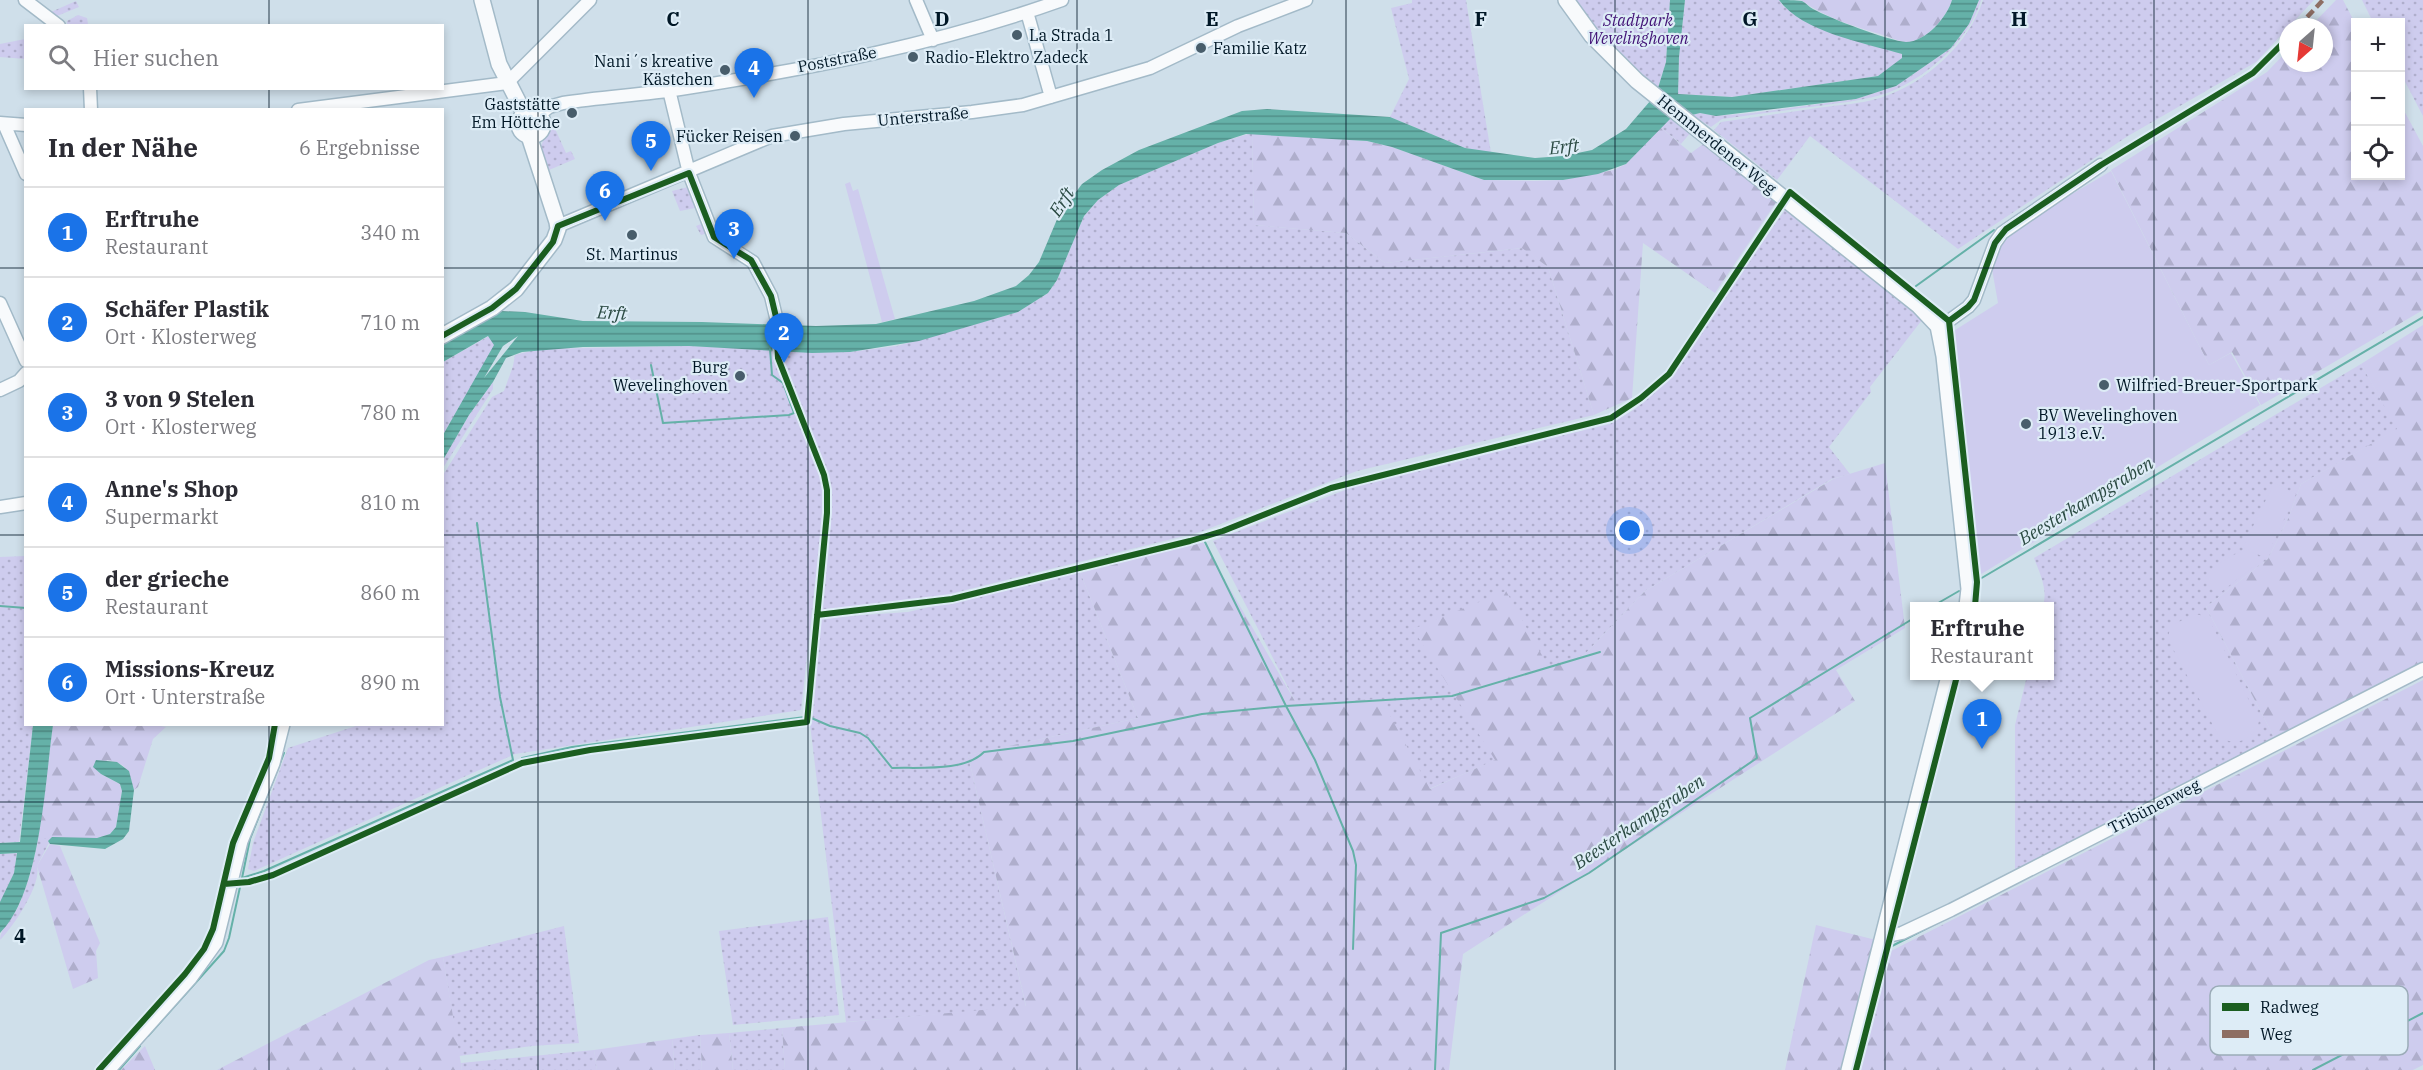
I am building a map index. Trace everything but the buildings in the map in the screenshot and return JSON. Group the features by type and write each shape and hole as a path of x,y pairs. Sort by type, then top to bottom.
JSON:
{"main road":[{"path":"444,335 502,301 516,289 554,240 558,226 529,136 519,125 532,114 507,83 482,0"},
{"name":"Hemmerdener Weg","path":"1566,0 1601,46 1647,89 1919,306 1934,319 1939,328"},
{"path":"1939,328 1969,589 1967,602"},
{"path":"1849,1070 1948,680"},
{"path":"107,1070 189,978 215,942 240,841 272,763 281,726"}],"street":[{"path":"25,0 56,24"},
{"path":"313,108 507,83 590,0"},
{"path":"916,0 933,40"},
{"name":"Poststraße","path":"532,114 558,104 669,90 933,40 1062,0"},
{"name":"Unterstraße","path":"558,226 780,134 870,121 1005,108 1051,97 1150,68 1287,3 1306,0"},
{"path":"1027,12 1051,97"},
{"path":"90,90 91,108"},
{"path":"669,90 689,172 714,237 753,262 771,296 776,317"},
{"path":"24,125 2,123 24,170"},
{"path":"1939,328 1974,300 1995,243 2002,233 2101,165"},
{"path":"0,303 24,357"},
{"path":"0,390 19,381 24,375"},
{"path":"0,507 24,503"},
{"name":"Tribünenweg","path":"1882,938 1902,933 1951,910 2423,669"}],"green space":[{"path":"1412,0 1466,0 1491,153 1465,148 1390,117 1409,79 1391,8 1412,3"},
{"name":"Stadtpark Wevelinghoven","path":"1576,0 1670,0 1666,62 1658,88 1603,36"},
{"name":"Stadtpark Wevelinghoven","path":"1685,0 1779,0 1784,7 1902,54 1902,59 1878,76 1732,97 1678,94"},
{"path":"1801,0 1952,0 1934,28 1920,38 1905,42 1840,21"},
{"path":"1981,0 1975,15 1966,30 1955,45 1927,70 1896,89 1857,100 1722,119 1711,127 1692,115 1753,113 1856,99 1896,86 1951,48 1969,24"},
{"path":"1983,0 2314,0 2297,18 2279,18 2279,37 2256,62 2128,136 1958,249 1810,136 1777,180 1714,130 1721,122 1865,102 1897,92 1929,72 1943,60 1956,47 1976,16"},
{"path":"2336,0 2343,0 2352,18 2351,180 2405,180 2405,112 2423,146 2423,310 2261,405 2232,352 2209,365 2111,170 2267,72 2279,59 2279,72 2333,72 2333,18 2319,18"},
{"path":"2362,0 2423,0 2423,116 2405,82 2405,18 2371,18"},
{"path":"76,1 79,7 57,16 51,12"},
{"path":"78,15 87,18 88,24 67,24 67,21"},
{"path":"24,39 24,59 0,57 0,44"},
{"path":"1672,117 1691,132 1681,144 1660,127"},
{"path":"552,122 566,153 571,151 575,159 549,170 540,148"},
{"path":"1660,127 1691,153 1706,142 1779,198 1715,293 1643,243 1632,398 1594,415 1548,267 1522,248 1385,263 1346,233 1254,225 1252,133 1367,141 1392,147 1484,180 1534,181 1563,180 1614,170 1626,164"},
{"path":"1252,133 1254,225 1346,233 1385,263 1523,248 1548,267 1594,415 1357,471 1200,532 925,600 819,613 829,490 819,452 786,371 781,351 850,352 897,346 1018,312 1048,293 1057,280 1084,216 1098,200 1119,185 1218,143"},
{"name":"Wilfried-Breuer-Sportpark","path":"2111,171 2209,365 2231,353 2260,405 1978,576 1952,332 1998,303 1992,269 2003,235"},
{"path":"850,182 853,191 858,189 895,319 882,322 845,184"},
{"path":"688,187 708,233 701,235 696,226 701,224 695,208 680,211 672,191"},
{"path":"1787,207 1922,320 1870,387 1871,392 1829,447 1850,474 1832,479 1645,591 1584,655 1548,667 1414,628 1496,760 1429,789 1381,700 1296,703 1213,541 1366,482 1610,424 1635,409 1660,388"},
{"path":"2423,325 2423,662 2274,737 2206,607 2268,559 2288,519 2301,484 2397,429 2361,364"},
{"path":"489,336 495,345 444,433 444,361"},
{"path":"689,346 773,350 823,481 824,505 801,710 515,754 254,871 248,869 253,843 288,748 356,726 444,726 444,473 492,397 504,391 515,355 539,349"},
{"path":"2361,364 2398,429 2301,484 2288,519 2268,559 2206,607 2274,737 2015,872 2015,725 2026,680 2054,680 2054,602 2044,602 2044,588 2034,558"},
{"path":"493,382 493,389 444,466 444,458 469,415"},
{"path":"1885,463 1905,628 1836,670 1855,701 1463,954 1449,1070 785,1070 782,1028 1026,1006 968,755 1138,718 1080,572 1203,542 1296,703 1381,699 1430,789 1495,760 1413,629 1506,591 1548,666 1584,655 1645,591 1833,479"},
{"path":"2274,483 2296,494 2266,558 2243,547"},
{"path":"2250,551 2258,556 2258,563 2221,592 2214,592 2205,580 2207,575 2231,556"},
{"path":"24,556 24,726 33,726 19,842 0,843 0,557"},
{"path":"1080,572 1138,718 968,755 1026,1007 846,1022 810,724 820,618 908,612"},
{"path":"2193,614 2210,621 2259,721 2257,728 2248,738 2236,742 2218,735 2168,639 2170,627"},
{"path":"2423,680 2423,1065 2413,1070 1861,1070 1891,951"},
{"path":"53,726 166,727 153,739 138,787 134,790 126,769 119,763 107,760 101,774 120,784 122,791 116,827 110,834 97,838 38,838"},
{"path":"52,837 37,866 31,894 19,916 0,940 2,931 16,911 25,890 38,838"},
{"path":"50,844 60,846 100,943 96,951 98,978 73,989 37,866"},
{"path":"17,853 14,873 0,904 0,854"},
{"path":"828,917 839,1015 733,1025 719,931"},
{"path":"1816,925 1872,939 1877,937 1842,1070 1785,1070"},
{"path":"564,926 579,1043 532,1046 459,1056 443,957"},
{"path":"443,957 462,1070 217,1070 429,960"},
{"path":"782,1028 785,1070 733,1070 729,1033"},
{"path":"729,1033 733,1070 702,1070 700,1035"},
{"path":"700,1035 702,1070 675,1070 672,1039"},
{"path":"672,1039 675,1070 597,1070 594,1050"},
{"path":"145,1046 155,1070 121,1070"},
{"path":"594,1050 597,1070 462,1070 461,1063"}],"shaded area":[{"path":"1670,0 1685,0 1678,94 1732,97 1878,76 1902,58 1902,54 1853,41 1818,28 1789,11 1779,0 1802,1 1813,9 1845,23 1887,38 1906,42 1921,38 1935,27 1946,14 1952,0 1979,0 1969,24 1951,48 1896,86 1856,99 1716,116 1700,113 1692,115 1658,88 1666,62"},
{"path":"1651,100 1672,117 1626,164 1598,174 1563,180 1484,180 1392,147 1367,141 1246,134 1218,143 1119,185 1098,200 1084,216 1057,280 1048,293 1018,312 919,341 850,352 812,353 689,346 583,347 522,352 506,358 444,458 444,433 494,345 488,336 444,361 444,342 501,311 525,312 583,321 816,326 876,324 974,301 1016,286 1029,275 1039,262 1058,217 1082,184 1139,150 1242,111 1267,109 1390,117 1465,148 1535,158 1563,156 1592,150 1626,129","holes":["518,336 484,378 503,346"]},
{"path":"33,726 53,726 44,804 33,864 14,915 0,933 0,902 14,873 17,853 0,854 0,843 20,842"},
{"path":"96,760 117,762 129,771 134,790 129,831 123,839 105,849 50,844 48,841 52,837 97,838 110,834 116,827 122,791 120,784 93,767"}],"waterway":[{"path":"1916,286 1994,230"},
{"name":"Beesterkampgraben","path":"1980,579 2423,317"},
{"path":"651,365 663,423 789,415 794,413 783,383 772,375 770,349"},
{"path":"242,880 242,878 264,871 513,760 500,697 477,523"},
{"path":"1205,542 1315,760 1353,851 1356,865 1353,949"},
{"name":"Beesterkampgraben","path":"1940,602 1959,591"},
{"path":"0,606 24,608"},
{"name":"Beesterkampgraben","path":"1435,1070 1441,933 1544,898 1589,873 1757,758 1750,718 1910,620"},
{"path":"809,717 830,726 860,733 868,738 892,768 954,766 976,758 984,752 1073,741 1202,714 1286,706 1452,696 1600,652"},
{"path":"522,758 572,747 805,717"},
{"path":"242,878 250,839 284,753"},
{"path":"2150,815 2215,782"},
{"path":"148,1036 224,951 240,887"},
{"path":"1892,946 1945,919"},
{"path":"2408,1021 2423,1013"},
{"path":"119,1070 140,1046"},
{"path":"2313,1070 2342,1055"}],"marked path":[{"path":"2306,18 2323,0"}],"cycle path":[{"path":"1949,321 1974,300 1995,243 2006,229 2101,165 2253,73 2279,47"},
{"path":"224,884 249,882 273,875 522,763 590,750 807,722 827,513 827,490 824,475 778,358 776,317 771,296 751,260 714,237 689,173 558,226 553,242 516,289 492,308 444,335"},
{"path":"817,615 952,599 1190,541 1223,531 1331,488 1611,418 1641,398 1669,374 1790,192 1949,321 1977,582 1975,602"},
{"path":"1856,1070 1956,680"},
{"path":"99,1070 185,974 204,949 213,929 233,843 269,758 275,726"}],"place":[{"name":"La Strada 1","path":"1017,35"},
{"name":"Familie Katz","path":"1201,48"},
{"name":"Radio-Elektro Zadeck","path":"913,57"},
{"name":"Nani´s kreative Kästchen","path":"725,70"},
{"name":"Anne's Shop","path":"754,98"},
{"name":"Gaststätte Em Höttche","path":"572,113"},
{"name":"Fücker Reisen","path":"795,136"},
{"name":"der grieche","path":"651,171"},
{"name":"Missions-Kreuz","path":"605,221"},
{"name":"St. Martinus","path":"632,235"},
{"name":"3 von 9 Stelen","path":"734,259"},
{"name":"Schäfer Plastik","path":"784,363"},
{"name":"Burg Wevelinghoven","path":"740,376"},
{"name":"Wilfried-Breuer-Sportpark","path":"2104,385"},
{"name":"BV Wevelinghoven 1913 e.V.","path":"2026,424"},
{"name":"Erftruhe","path":"1982,749"}],"water label":[{"name":"Erft","path":"1564,147"},
{"name":"Erft","path":"1062,202"},
{"name":"Erft","path":"612,313"}]}
